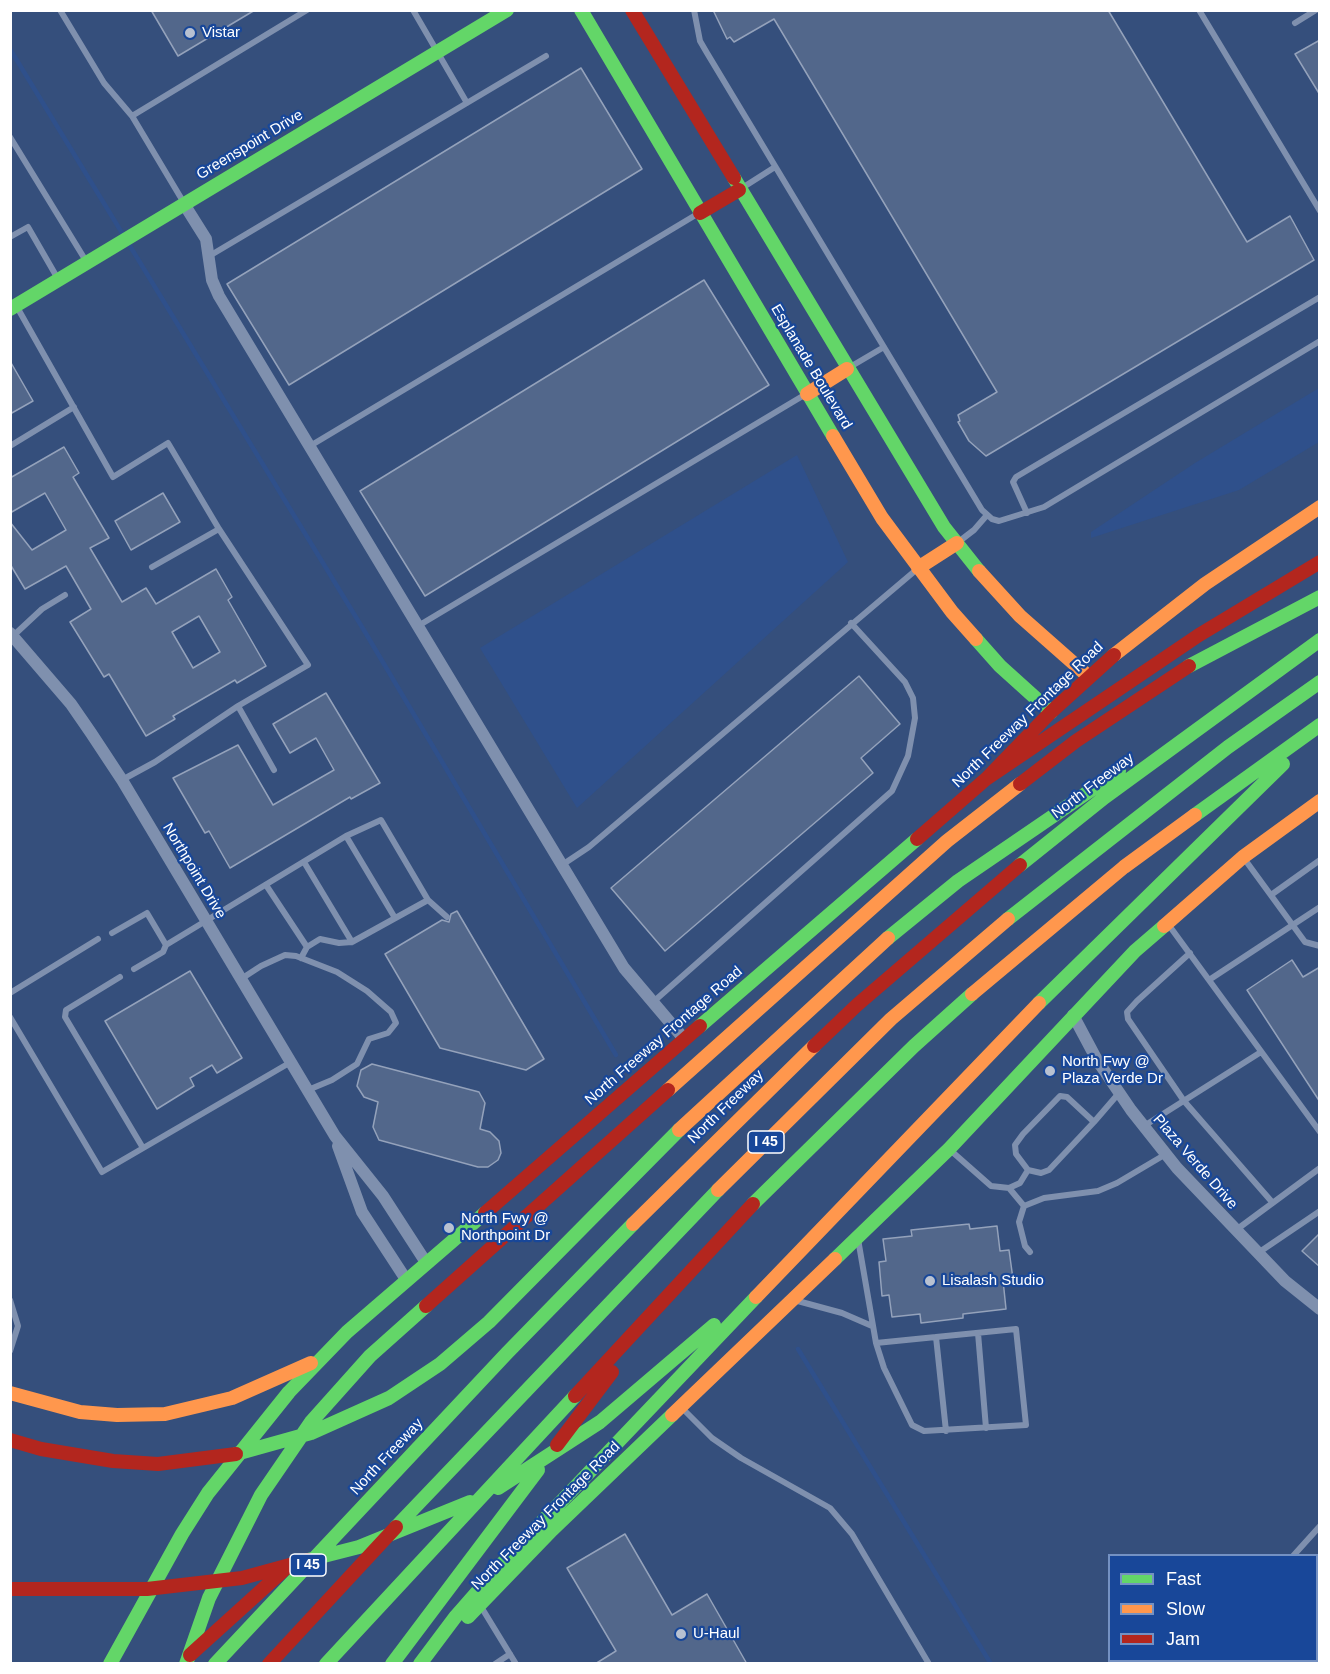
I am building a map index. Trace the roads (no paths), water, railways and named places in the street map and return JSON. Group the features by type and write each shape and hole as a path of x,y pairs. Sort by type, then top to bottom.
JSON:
{"main road":[{"name":"Greenspoint Drive","path":"13,307 507,10"},
{"name":"Esplanade Boulevard","path":"580,10 882,518 952,612 1000,666 1051,712"},
{"name":"Esplanade Boulevard","path":"632,10 847,369 957,543 1020,616 1088,676"},
{"path":"700,213 739,190"},
{"path":"807,394 847,369"},
{"name":"North Freeway Frontage Road","path":"110,1664 182,1534 208,1493 261,1424 317,1360 986,779 1088,676 1205,584 1320,507"},
{"path":"918,568 957,543"},
{"path":"986,779 1199,635 1320,562"},
{"path":"183,1664 209,1598 261,1495 311,1422 341,1386 491,1245 947,841 1076,741 1171,678 1320,597"},
{"name":"North Freeway","path":"215,1664 400,1467 696,1159 857,1005 1030,856 1247,692 1320,640"},
{"name":"I 45","path":"269,1664 440,1479 555,1363 716,1192 891,1019 959,958 1091,852 1228,747 1320,682"},
{"path":"10,1440 41,1449 113,1461 158,1464 211,1459 253,1451 311,1433 365,1411 415,1381 489,1322 683,1126 862,959 958,881 1016,838 1247,692"},
{"name":"I 45","path":"326,1664 812,1143 914,1046 1022,950 1194,814 1320,725"},
{"path":"421,1664 456,1616 499,1567 829,1221 1080,961 1210,832 1320,732"},
{"name":"North Freeway Frontage Road","path":"421,1664 552,1530 682,1408 949,1149 1073,1015 1167,922 1243,856 1320,801"},
{"path":"10,1589 123,1590 210,1584 318,1560 394,1535 437,1517 500,1487 600,1422 682,1353 829,1221"},
{"path":"392,1664 690,1272"},
{"path":"10,1393 80,1412 117,1415 165,1414 232,1398 317,1360"},
{"path":"183,1664 400,1467"}],"street":[{"path":"184,204 206,238 212,280 219,296 624,968 685,1040"},
{"name":"Northpoint Drive","path":"12,635 71,704 122,780 335,1136 383,1196 427,1264"},
{"name":"Plaza Verde Drive","path":"1073,1015 1097,1060 1119,1093 1166,1154 1258,1254 1285,1281 1320,1309"},
{"name":"Northpoint Drive","path":"335,1136 362,1212 407,1281"}],"lane":[{"path":"60,10 104,83 132,116 184,204"},
{"path":"132,116 307,10"},
{"path":"413,10 466,103"},
{"path":"694,10 700,41 987,515 999,521 1044,507 1320,341"},
{"path":"1199,10 1320,212"},
{"path":"1295,23 1316,10"},
{"path":"210,255 546,56"},
{"path":"10,137 90,260"},
{"path":"739,190 775,167"},
{"path":"310,446 700,213"},
{"path":"10,237 28,227 58,279"},
{"path":"1027,513 1013,482 1016,477 1320,297"},
{"path":"13,307 33,335 113,477 168,443 219,529 308,664 238,706 155,762 122,780"},
{"path":"847,369 884,347"},
{"path":"418,626 807,394"},
{"path":"10,446 74,407"},
{"path":"957,543 974,530 987,515"},
{"path":"152,567 219,529"},
{"path":"562,865 589,846 918,568"},
{"path":"12,635 42,609 64,595"},
{"path":"652,1003 892,791 908,756 915,718 913,698 906,682 851,623"},
{"path":"238,706 274,770"},
{"path":"134,969 163,952 166,945 346,836 381,820 428,900 447,917"},
{"path":"346,836 395,918"},
{"path":"1243,856 1305,942 1320,946"},
{"path":"1271,895 1320,860"},
{"path":"304,862 352,942"},
{"path":"266,885 307,947"},
{"path":"301,958 307,947 320,939 339,943 352,942 428,900"},
{"path":"1209,980 1320,907"},
{"path":"112,933 147,914 166,945"},
{"path":"1167,922 1320,1132"},
{"path":"10,993 98,939"},
{"path":"1190,953 1127,1012 1128,1019 1184,1101 1272,1202"},
{"path":"241,979 261,966 285,955 301,958 337,972 367,991 391,1012 396,1023 388,1033 369,1039 357,1064 332,1080 308,1090"},
{"path":"120,978 66,1010 65,1017 143,1148"},
{"path":"10,1017 102,1172 291,1062"},
{"path":"1144,1126 1262,1052"},
{"path":"1094,1122 1067,1097 1060,1096 1015,1145 1016,1154 1028,1170 1041,1173 1049,1170 1094,1122 1119,1093"},
{"path":"949,1149 992,1186 1009,1188 1020,1183 1028,1170"},
{"path":"1024,1206 1044,1198 1098,1191 1118,1183 1166,1154"},
{"path":"1235,1230 1320,1168"},
{"path":"1009,1188 1024,1206"},
{"path":"1024,1206 1019,1222 1025,1246 1030,1252"},
{"path":"1258,1254 1320,1212"},
{"path":"858,1238 876,1343 884,1368 912,1425 924,1431 1026,1425 1016,1329 876,1343"},
{"path":"10,1300 18,1326 10,1352"},
{"path":"794,1300 842,1312 873,1326"},
{"path":"10,1323 18,1326"},
{"path":"978,1333 986,1428"},
{"path":"936,1337 946,1431"},
{"path":"682,1408 712,1438 741,1458 830,1508 852,1534 929,1664"},
{"path":"1295,1554 1320,1526"},
{"path":"480,1605 516,1664"},
{"path":"495,1664 510,1654"}],"water":[{"path":"1319,388 1319,442 1239,490 1091,538 1091,532 1195,463"},
{"path":"797,455 848,562 577,808 480,648"}],"waterway":[{"path":"10,49 365,632 616,1055"},
{"path":"798,1349 991,1664"}],"place":[{"name":"Vistar","path":"190,33"},
{"name":"North Fwy @ Plaza Verde Dr","path":"1050,1071"},
{"name":"North Fwy @ Northpoint Dr","path":"449,1228"},
{"name":"Lisalash Studio","path":"930,1281"},
{"name":"U-Haul","path":"681,1634"}]}
